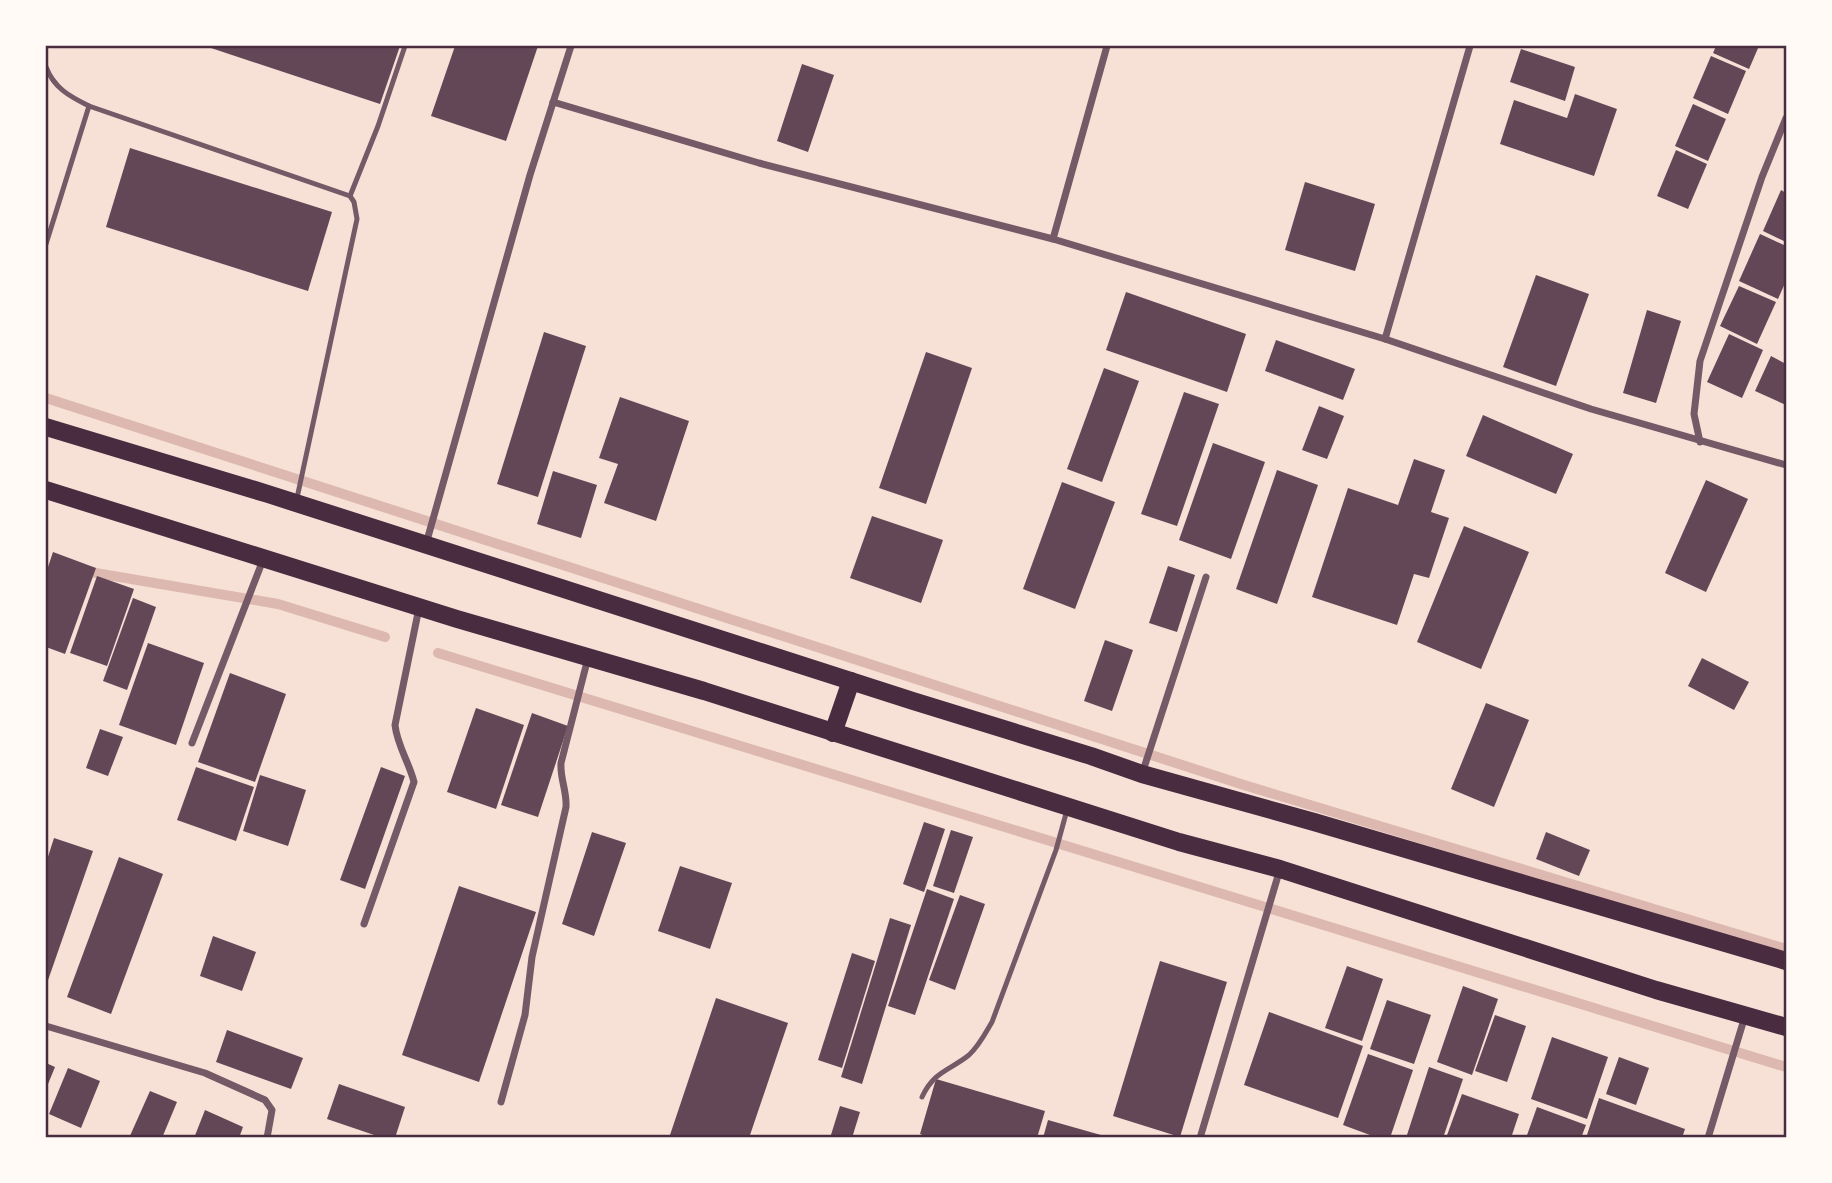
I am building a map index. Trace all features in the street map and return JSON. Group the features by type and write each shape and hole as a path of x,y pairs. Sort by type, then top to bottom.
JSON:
{"main road":[{"path":"46,428 426,544 1142,774 1787,961"},
{"path":"46,490 264,560 704,691 1179,842 1280,869 1644,986 1787,1027"},
{"path":"833,733 851,681"}],"street":[{"path":"426,544 530,175 571,46"},
{"path":"1053,239 1107,46"},
{"path":"1385,339 1470,46"},
{"path":"553,102 759,163 1053,239 1385,339 1591,409 1787,465"},
{"path":"1700,442 1694,414 1700,361 1762,177 1787,118"},
{"path":"192,743 264,560"},
{"path":"1142,774 1206,577"},
{"path":"364,924 414,782 396,736 395,725 419,607"},
{"path":"501,1102 525,1015 531,957 566,807 566,788 560,773 561,763 588,657"},
{"path":"1200,1138 1280,869"},
{"path":"1708,1138 1745,1015"},
{"path":"46,1026 205,1073 250,1092 265,1100 272,1110 267,1138"}],"lane":[{"path":"350,196 378,126 405,46"},
{"path":"46,67 57,87 67,96 89,106 350,196 354,202 357,219 296,503"},
{"path":"46,244 89,106"},
{"path":"922,1097 934,1078 968,1055 980,1043 992,1022 1056,849 1068,807"}],"building":[{"path":"205,46 400,46 380,104"},
{"path":"455,46 538,46 506,141 431,116"},
{"path":"1716,46 1759,46 1749,69 1713,53"},
{"path":"1521,49 1575,67 1565,101 1510,82"},
{"path":"1711,56 1746,71 1728,114 1693,98"},
{"path":"802,64 834,75 808,152 777,141"},
{"path":"1575,94 1617,109 1594,176 1500,144 1514,100 1567,118"},
{"path":"1693,104 1726,119 1708,161 1675,146"},
{"path":"130,148 332,212 308,291 106,227"},
{"path":"1676,150 1707,164 1688,209 1657,196"},
{"path":"1305,182 1375,204 1355,271 1285,250"},
{"path":"1781,190 1786,193 1786,242 1763,231"},
{"path":"1760,234 1786,246 1786,281 1778,299 1739,281"},
{"path":"1536,275 1589,294 1556,386 1503,367"},
{"path":"1739,286 1776,302 1757,344 1720,326"},
{"path":"1126,292 1246,334 1227,392 1106,350"},
{"path":"1647,310 1681,321 1656,403 1623,393"},
{"path":"544,332 586,346 538,497 497,484"},
{"path":"1729,334 1763,350 1742,398 1707,382"},
{"path":"1276,340 1355,369 1343,400 1265,371"},
{"path":"926,352 972,368 926,504 879,488"},
{"path":"1771,356 1786,364 1786,405 1755,391"},
{"path":"1104,368 1139,381 1102,482 1067,469"},
{"path":"1184,392 1219,404 1177,526 1141,514"},
{"path":"620,397 689,421 656,521 604,503 618,464 599,458"},
{"path":"1319,406 1344,416 1327,459 1302,450"},
{"path":"1483,415 1573,454 1556,494 1466,456"},
{"path":"1213,443 1265,462 1231,559 1179,540"},
{"path":"1414,459 1445,470 1431,512 1449,518 1429,578 1414,574 1397,625 1312,597 1348,488 1398,505"},
{"path":"1277,470 1318,485 1277,604 1236,589"},
{"path":"553,471 597,485 581,538 537,524"},
{"path":"1706,480 1748,499 1706,592 1665,573"},
{"path":"1062,482 1115,502 1075,609 1023,589"},
{"path":"872,516 943,540 921,603 850,578"},
{"path":"1464,526 1529,552 1481,669 1417,642"},
{"path":"53,552 96,568 65,654 46,647 46,573"},
{"path":"1168,566 1195,575 1177,632 1149,623"},
{"path":"97,576 134,589 107,666 70,653"},
{"path":"133,598 156,607 127,690 103,681"},
{"path":"1105,640 1133,650 1112,711 1084,701"},
{"path":"148,643 204,663 176,745 119,725"},
{"path":"1702,658 1749,682 1734,710 1688,686"},
{"path":"230,673 286,694 255,782 198,762"},
{"path":"1486,703 1529,720 1494,807 1451,789"},
{"path":"476,708 524,725 496,809 447,792"},
{"path":"532,713 568,726 538,817 501,805"},
{"path":"100,729 123,737 108,776 86,768"},
{"path":"196,767 254,787 236,841 177,820"},
{"path":"381,767 405,776 365,889 340,880"},
{"path":"260,775 306,790 288,846 243,831"},
{"path":"924,822 945,829 924,892 903,884"},
{"path":"951,830 973,837 954,893 933,886"},
{"path":"592,832 626,843 594,936 562,924"},
{"path":"1546,832 1590,850 1579,876 1536,859"},
{"path":"54,838 93,851 46,986 46,863"},
{"path":"119,857 163,874 111,1014 67,997"},
{"path":"680,866 732,883 710,949 658,931"},
{"path":"459,886 536,912 479,1082 402,1055"},
{"path":"927,889 954,899 915,1015 888,1006"},
{"path":"960,895 985,904 955,990 929,980"},
{"path":"890,918 911,925 862,1084 841,1077"},
{"path":"213,936 256,952 242,991 200,976"},
{"path":"852,953 875,961 842,1068 818,1060"},
{"path":"1160,961 1227,982 1180,1137 1113,1116"},
{"path":"1347,966 1383,979 1362,1041 1325,1028"},
{"path":"1463,986 1498,999 1472,1075 1437,1062"},
{"path":"716,998 788,1023 749,1138 669,1138"},
{"path":"1387,1000 1431,1015 1414,1064 1370,1049"},
{"path":"1269,1012 1363,1046 1338,1118 1244,1085"},
{"path":"1495,1015 1526,1026 1507,1082 1475,1071"},
{"path":"227,1030 303,1058 291,1089 216,1062"},
{"path":"1552,1037 1608,1057 1587,1119 1531,1099"},
{"path":"1368,1054 1413,1070 1390,1138 1378,1138 1343,1125"},
{"path":"1619,1057 1649,1068 1636,1105 1606,1094"},
{"path":"46,1063 55,1067 46,1089"},
{"path":"1429,1067 1463,1079 1443,1138 1406,1138"},
{"path":"68,1068 100,1081 81,1128 49,1114"},
{"path":"936,1079 1045,1111 1037,1138 930,1138 920,1134"},
{"path":"339,1084 405,1107 395,1138 383,1138 327,1119"},
{"path":"150,1091 177,1102 162,1138 129,1138"},
{"path":"1462,1094 1519,1114 1511,1138 1446,1138"},
{"path":"1599,1098 1685,1129 1682,1138 1586,1138"},
{"path":"840,1106 860,1112 852,1138 830,1138"},
{"path":"1537,1107 1586,1125 1581,1138 1526,1138"},
{"path":"205,1110 243,1127 239,1138 194,1138"},
{"path":"1048,1120 1108,1137 1108,1138 1043,1138"}],"waterway":[{"path":"46,398 1244,785 1786,949"},
{"path":"84,571 278,604 385,637"},
{"path":"438,653 1786,1067"}]}
